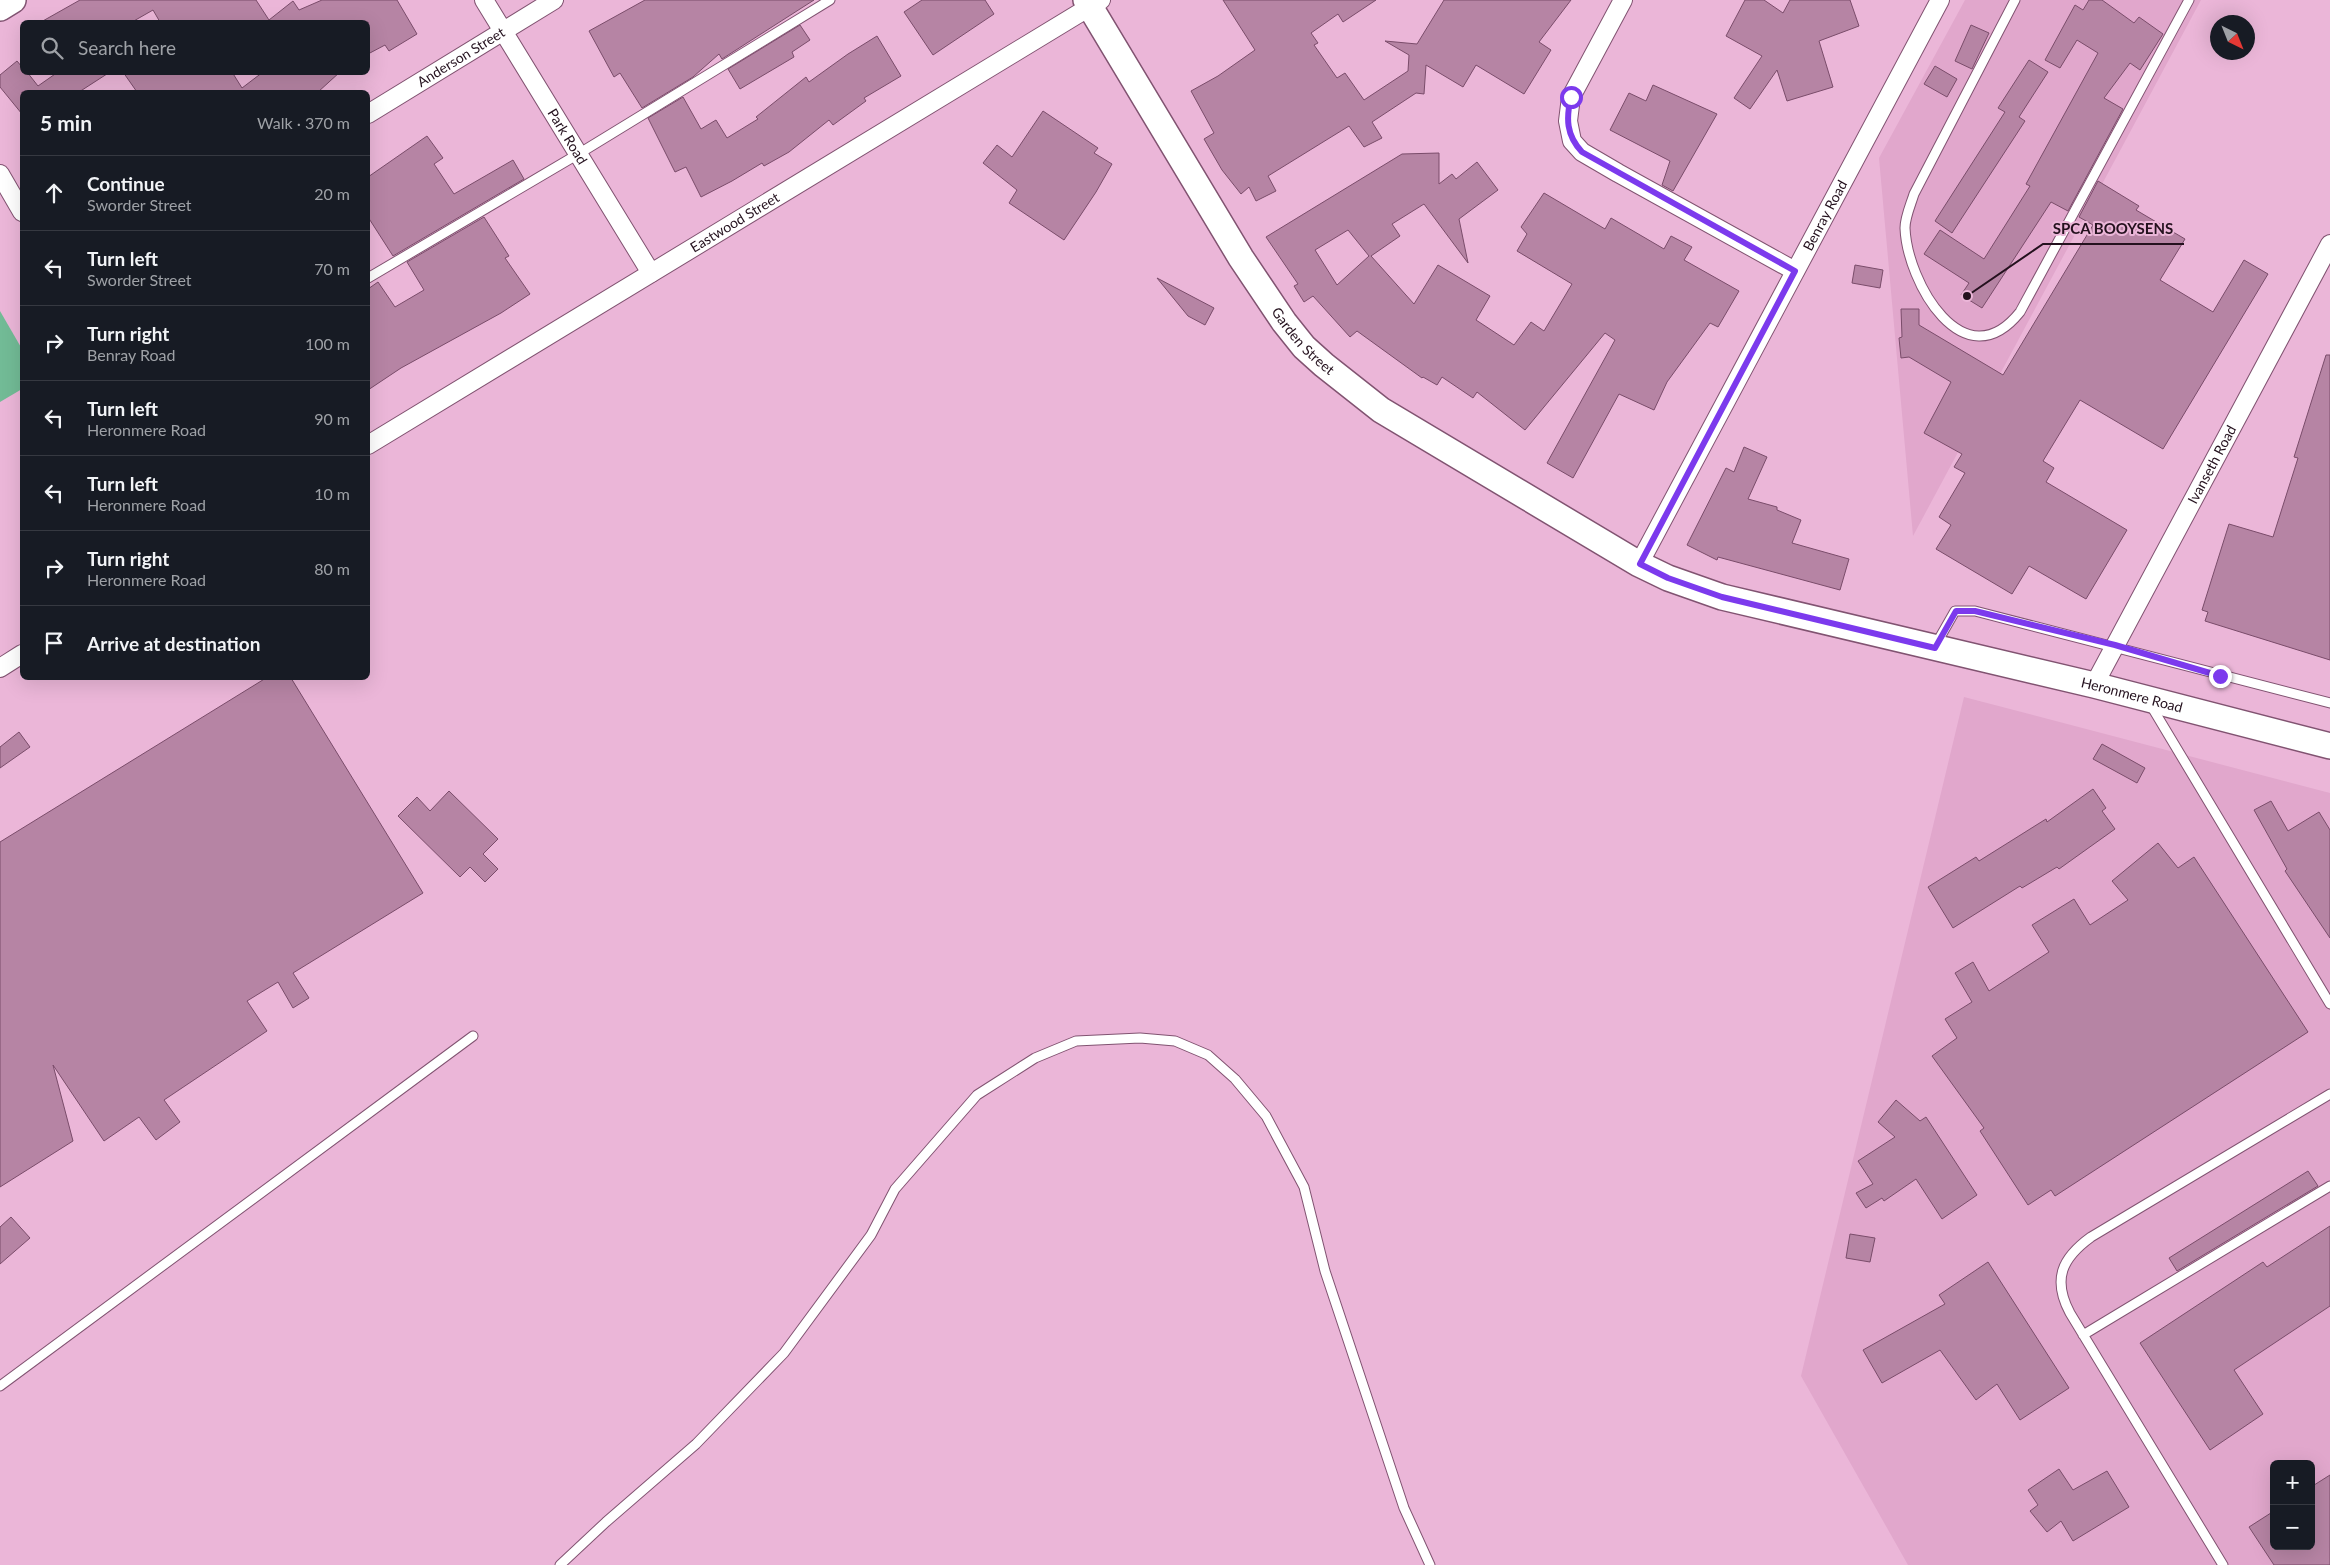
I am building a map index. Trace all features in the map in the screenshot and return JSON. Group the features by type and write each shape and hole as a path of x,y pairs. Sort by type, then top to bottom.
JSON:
{"street":[{"path":"0,8 13,0"},
{"name":"Park Road","path":"484,0 580,154 651,273"},
{"name":"Anderson Street","path":"370,113 502,30 554,0"},
{"path":"1623,0 1571,97 1568,121 1572,141 1582,152 1618,173 1795,271"},
{"name":"Benray Road","path":"1640,564 1940,0"},
{"name":"Eastwood Street","path":"370,444 1093,2"},
{"name":"Garden Street","path":"1093,2 1241,258 1284,322 1304,347 1381,410 1640,564"},
{"path":"0,174 20,209"},
{"name":"Ivanseth Road","path":"2094,686 2330,244"},
{"name":"Heronmere Road","path":"1640,564 1668,578 1722,597 2094,686 2330,746"},
{"path":"0,668 20,655"}],"lane":[{"path":"370,277 580,154 830,0"},
{"path":"2015,0 1914,194 1905,226 1909,257 1918,280 1933,308 1951,327 1968,335 1983,335 1999,331 2009,326 2020,312 2190,0"},
{"path":"1935,648 1956,611 1975,611 2115,645 2220,676 2330,703"},
{"path":"2147,699 2330,1004"},
{"path":"0,1386 473,1036"},
{"path":"560,1565 606,1522 696,1444 784,1353 870,1235 895,1189 977,1095 1035,1058 1076,1041 1140,1038 1175,1041 1208,1055 1235,1079 1266,1116 1304,1188 1325,1271 1401,1499 1430,1565"},
{"path":"2223,1565 2083,1335 2061,1296 2060,1280 2064,1266 2077,1247 2330,1094"},
{"path":"2083,1335 2330,1186"}],"shaded area":[{"path":"1965,0 2201,0 1913,536 1879,158"},
{"path":"1964,697 2330,793 2330,1565 1908,1565 1801,1376"}],"green space":[{"path":"0,311 20,346 20,390 0,402"}],"building":[{"path":"80,0 256,0 269,20 159,20 153,10 136,20 45,20"},
{"path":"322,0 397,0 417,34 389,51 385,45 370,53 370,20 269,20 293,1 299,10"},
{"path":"645,0 814,0 722,59 719,54 693,77 642,108 620,73 614,77 589,31"},
{"path":"922,0 985,0 994,14 933,55 904,12"},
{"path":"1223,0 1376,0 1343,22 1338,14 1311,33 1318,43 1314,45 1337,78 1345,73 1364,100 1408,71 1409,55 1385,41 1417,44 1444,0 1571,0 1539,42 1551,50 1524,94 1476,65 1463,87 1426,65 1424,94 1416,93 1372,122 1382,138 1364,147 1349,126 1268,176 1276,191 1256,201 1249,187 1241,194 1222,170 1204,139 1214,133 1191,91 1218,76 1255,50"},
{"path":"1745,0 1764,0 1783,13 1790,0 1850,0 1859,26 1819,41 1833,87 1787,101 1777,70 1750,109 1734,98 1762,56 1726,36"},
{"path":"2089,0 2102,0 2134,23 2139,17 2163,34 2140,70 2130,63 2104,98 2123,109 2068,211 2051,202 1982,308 1961,295 1969,283 1924,254 1940,230 1984,259 2030,186 2026,184 2098,53 2077,40 2060,68 2045,60 2075,5 2083,10"},
{"path":"800,25 810,40 792,52 794,57 740,89 728,69"},
{"path":"1971,25 1989,33 1972,69 1955,61"},
{"path":"877,36 901,76 864,98 866,101 833,125 829,120 789,152 764,166 762,163 701,197 686,167 675,172 648,118 683,97 701,129 716,120 727,138 758,119 756,117 806,77 809,82"},
{"path":"2029,60 2048,72 2019,117 2025,121 1952,233 1935,221 2005,112 1998,108"},
{"path":"17,61 20,65 20,75 29,75 38,86 54,75 105,75 82,90 20,90 20,112 0,87 0,75"},
{"path":"1935,66 1957,79 1947,97 1924,84"},
{"path":"125,75 234,75 242,88 259,75 337,75 320,90 136,90"},
{"path":"1653,85 1717,114 1673,191 1662,185 1670,161 1610,130 1629,93 1646,101"},
{"path":"1043,111 1098,148 1094,153 1112,164 1064,240 1009,203 1017,190 983,163 997,145 1012,157"},
{"path":"427,136 443,158 434,164 454,194 513,160 524,179 393,256 370,220 370,176"},
{"path":"1439,153 1439,184 1452,174 1456,179 1477,162 1498,190 1459,219 1468,263 1424,204 1392,224 1400,236 1371,256 1414,304 1438,265 1490,296 1476,320 1514,345 1531,322 1544,331 1572,284 1517,251 1527,234 1521,227 1544,193 1605,229 1611,218 1664,249 1671,236 1692,247 1684,260 1739,291 1718,327 1710,323 1667,382 1654,410 1619,394 1573,478 1547,463 1615,340 1605,333 1525,430 1477,392 1473,398 1442,377 1437,385 1422,378 1357,331 1350,337 1313,296 1304,302 1294,286 1298,284 1266,237 1402,154","holes":["1348,230 1369,256 1337,285 1315,250"]},
{"path":"2098,181 2139,206 2136,210 2185,239 2160,280 2213,312 2244,260 2268,274 2163,449 2080,400 2043,461 2054,468 2046,482 2127,530 2086,599 2029,566 2012,594 1936,549 1951,525 1939,517 1965,473 1954,467 1962,454 1924,433 1951,382 1909,357 1901,358 1899,338 1902,337 1901,309 1919,309 1919,325 2003,375 2093,225 2079,217"},
{"path":"484,217 509,256 505,258 530,294 501,313 401,368 370,389 370,288 378,282 395,307 424,290 407,262"},
{"path":"1855,265 1883,270 1880,288 1852,283"},
{"path":"1157,278 1214,308 1205,325 1188,316"},
{"path":"2326,355 2330,355 2330,660 2205,621 2208,612 2202,610 2229,524 2273,537 2298,458 2294,457"},
{"path":"1744,447 1767,457 1748,499 1777,507 1777,510 1801,520 1792,543 1849,559 1840,590 1718,557 1717,560 1687,545 1726,468 1734,472"},
{"path":"263,680 292,680 423,893 293,973 309,998 293,1008 278,982 247,1001 267,1031 164,1100 180,1122 156,1140 139,1117 104,1141 53,1065 73,1141 0,1187 0,842"},
{"path":"19,732 30,747 0,768 0,747"},
{"path":"2102,744 2145,768 2137,783 2093,759"},
{"path":"2093,789 2106,808 2102,811 2115,829 2059,869 2057,867 2022,888 2020,886 1953,928 1928,887 1976,857 1979,861 2046,819 2047,822"},
{"path":"449,791 498,839 483,854 498,869 485,882 470,867 460,877 398,816 417,797 430,811"},
{"path":"2271,801 2288,831 2319,812 2330,830 2330,938 2285,871 2287,869 2254,810"},
{"path":"2158,843 2178,868 2194,857 2308,1032 2055,1196 2051,1190 2028,1205 1980,1131 1984,1128 1932,1056 1957,1038 1945,1019 1972,1002 1955,973 1973,962 1989,991 2049,952 2032,925 2074,899 2090,925 2128,900 2112,881"},
{"path":"1896,1100 1920,1121 1926,1117 1977,1195 1942,1219 1916,1179 1884,1201 1882,1198 1866,1208 1856,1193 1873,1184 1858,1161 1895,1137 1878,1122"},
{"path":"2308,1171 2318,1186 2177,1271 2169,1258"},
{"path":"11,1217 30,1238 0,1264 0,1227"},
{"path":"2330,1226 2330,1306 2234,1370 2263,1414 2210,1450 2140,1343 2263,1262 2267,1267"},
{"path":"1850,1234 1875,1238 1870,1262 1846,1258"},
{"path":"1988,1262 2069,1388 2020,1420 1997,1384 1976,1400 1940,1350 1882,1383 1863,1350 1945,1304 1939,1295"},
{"path":"2059,1469 2073,1490 2107,1471 2129,1507 2073,1541 2061,1521 2047,1532 2030,1511 2038,1505 2028,1490"},
{"path":"2330,1475 2330,1565 2274,1565 2249,1527 2270,1514 2270,1550 2315,1550 2315,1484"}],"place":[{"name":"SPCA BOOYSENS","path":"1967,296"}],"route":[{"path":"1571,97 1568,109 1569,132 1572,141 1582,152 1795,271 1640,564 1668,578 1722,597 1935,648 1956,611 1975,611 2115,645 2220,676"}]}
